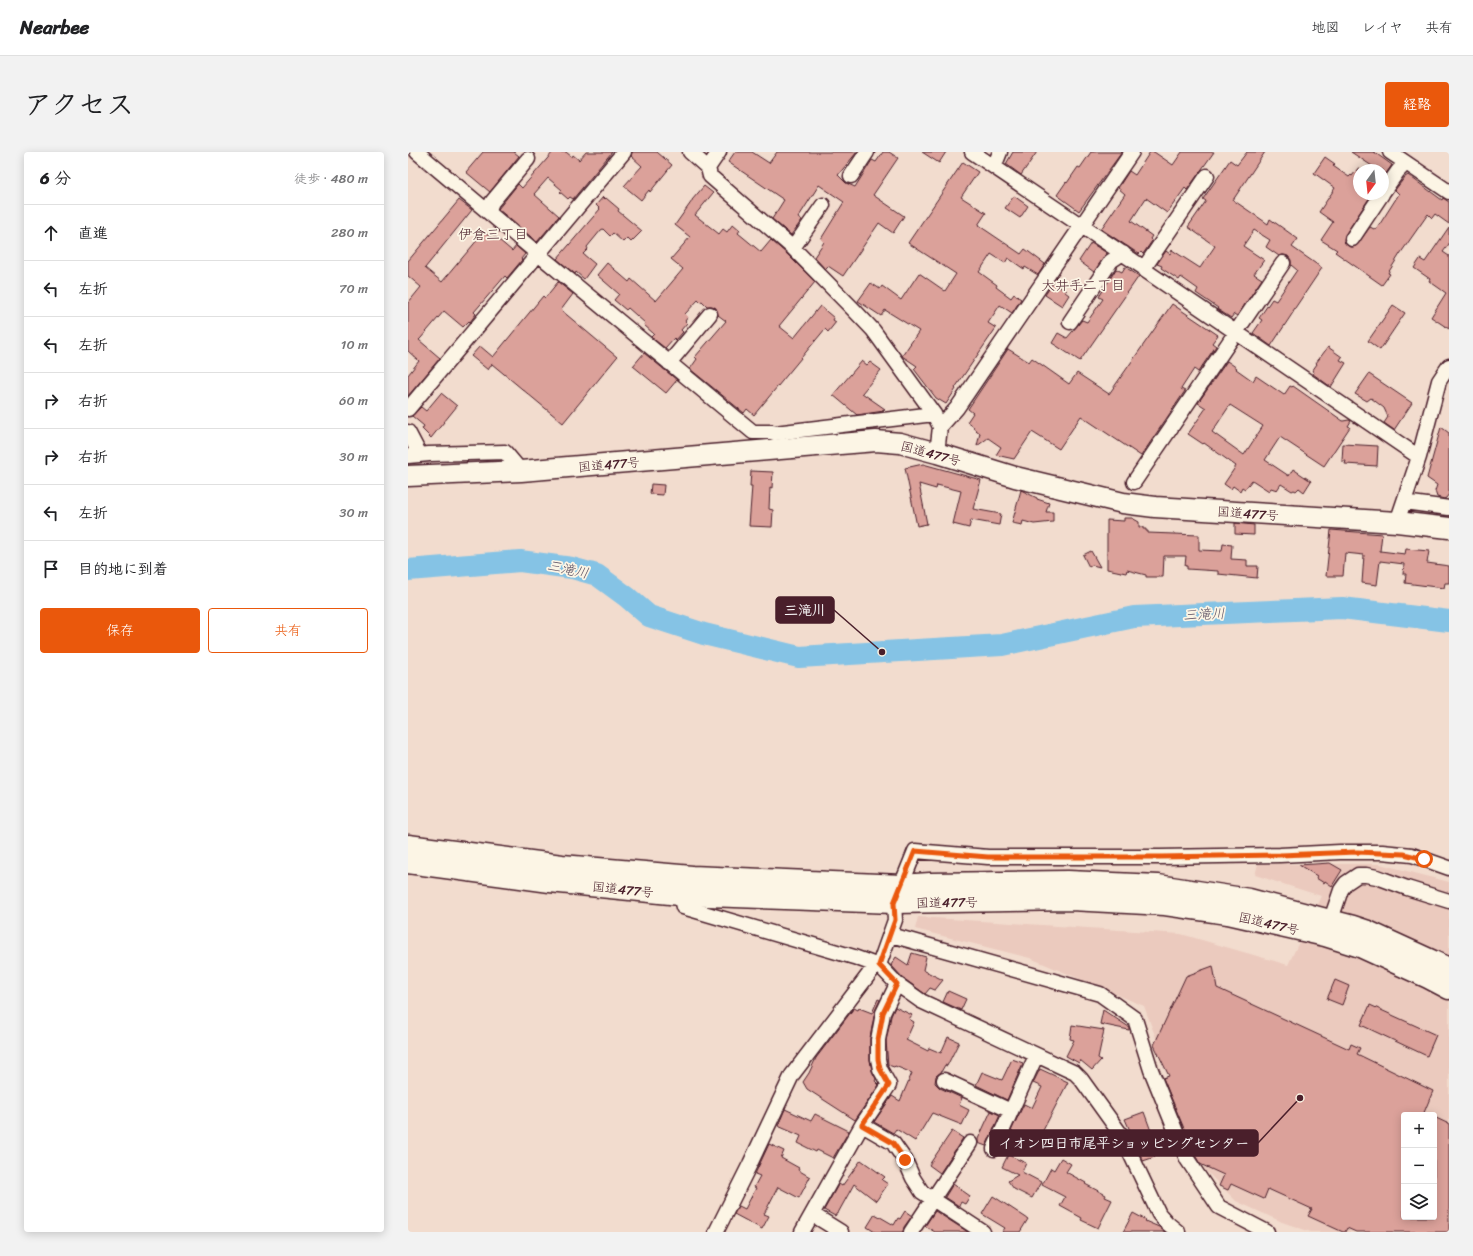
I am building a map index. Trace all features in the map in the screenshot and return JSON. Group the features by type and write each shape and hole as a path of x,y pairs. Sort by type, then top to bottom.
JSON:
{"highway":[{"name":"国道477号","path":"408,476 521,471 876,441 900,443 1015,477 1123,503 1155,507 1397,522 1449,528"},
{"name":"国道477号","path":"408,845 562,865 692,876 902,885 1068,881 1158,885 1249,898 1328,928 1360,947 1449,989"},
{"name":"国道477号","path":"408,863 550,882 680,895 894,903 1071,900 1165,905 1328,928 1368,931 1449,968"}],"street":[{"path":"418,152 538,254 753,432 775,433 934,414"},
{"path":"408,409 624,152"},
{"path":"690,152 708,168 710,176 793,248 856,310 873,330 934,414 940,426 937,453"},
{"path":"708,168 719,152"},
{"path":"851,176 867,152"},
{"path":"972,152 1123,253 1146,271 1419,457"},
{"path":"994,167 1000,152"},
{"path":"940,426 958,408 1132,152"},
{"path":"1390,152 1449,192"},
{"path":"488,212 492,202 528,159"},
{"path":"1389,183 1406,163"},
{"path":"1144,268 1207,176"},
{"path":"1352,238 1377,200"},
{"path":"793,248 823,205"},
{"path":"1070,322 1111,261 1123,253"},
{"path":"1134,482 1283,263"},
{"path":"669,363 710,314"},
{"path":"1397,522 1419,457 1439,381 1449,366"},
{"path":"408,432 414,455 505,452 521,471"},
{"path":"1404,502 1449,508"},
{"path":"716,1232 792,1075 878,965 884,948 891,935 895,920 894,903 915,851 988,857 1160,857 1382,852 1412,855 1449,868"},
{"path":"1328,928 1341,890 1346,883 1358,875 1377,877 1449,901"},
{"path":"680,895 683,907 878,965 897,984 920,1001 1075,1073 1081,1079 1122,1136 1159,1214 1178,1232"},
{"path":"891,935 1100,994 1135,1019 1151,1070 1187,1159 1219,1207 1266,1232"},
{"path":"802,1232 862,1125 889,1085 880,1069 878,1059 878,1040 883,1013 897,984"},
{"path":"994,1150 1036,1056"},
{"path":"944,1080 1011,1111"},
{"path":"862,1125 893,1143 922,1192 983,1232"},
{"path":"911,1232 932,1198 970,1143"},
{"path":"812,1214 841,1232"}],"shaded area":[{"path":"1258,864 1380,864 1449,882 1449,1232 1311,1232 1282,1222 1236,1201 1205,1170 1144,1006 1030,958 915,929 918,917 1181,934 1288,965 1321,896 1255,875"}],"building":[{"path":"483,152 514,152 519,156 490,192 466,172"},
{"path":"553,152 566,152 579,160 586,152 612,152 573,199 570,197 568,199 560,192 562,190 548,178 534,194 559,216 537,242 498,209 518,184 522,188"},
{"path":"632,152 657,152 672,165 650,192 649,190 641,200 624,186 642,166 631,156"},
{"path":"735,152 752,152 769,163 777,152 857,152 838,175 846,183 855,187 872,160 876,162 883,152 889,152 898,158 873,195 904,216 893,233 879,223 843,276 828,266 825,269 814,257 824,242 821,239 844,202 819,185 798,218 802,220 791,235 772,219 784,200 728,162"},
{"path":"922,152 946,152 939,163"},
{"path":"1013,152 1037,152 1021,175 1006,164"},
{"path":"1091,152 1122,152 1079,211 1057,195 1078,167 1080,168"},
{"path":"1150,152 1154,152 1173,165 1182,152 1214,152 1187,190 1185,188 1167,213 1146,198 1131,221 1152,236 1150,239 1152,241 1143,254 1141,252 1139,254 1101,229 1125,194 1118,188 1129,171 1135,175"},
{"path":"1247,152 1265,152 1233,200 1268,224 1270,219 1298,239 1292,247 1322,268 1271,346 1253,333 1262,320 1259,318 1272,299 1276,301 1297,270 1291,265 1291,260 1288,256 1279,256 1266,247 1270,240 1254,230 1243,246 1264,260 1254,274 1262,279 1237,316 1234,314 1231,318 1196,293 1198,289 1181,277 1179,280 1161,268 1162,266 1157,264 1166,251 1170,254 1172,250 1200,268 1215,246 1188,227 1206,201 1203,199 1230,160 1237,165"},
{"path":"1351,152 1374,152 1392,165 1389,169 1389,164 1369,164"},
{"path":"1325,157 1335,164 1333,166 1349,177 1353,175 1353,200 1368,200 1345,235 1344,242 1348,246 1356,246 1370,227 1376,230 1399,194 1395,190 1408,175 1442,200 1443,198 1449,202 1449,224 1435,214 1432,218 1428,214 1400,254 1388,273 1390,274 1382,285 1335,252 1337,250 1321,240 1333,222 1319,212 1335,188 1314,173"},
{"path":"963,162 978,172 961,197 986,213 978,225 1021,254 1025,249 1045,264 1038,275 1025,267 1024,269 1008,258 1005,263 991,254 979,272 997,285 996,287 1011,298 1014,294 1021,299 1012,313 1000,305 988,323 996,328 955,388 956,389 946,404 936,398 914,369 917,366 902,356 919,331 885,310 881,316 858,301 871,283 880,289 882,286 901,300 919,273 945,291 956,274 908,243"},
{"path":"704,186 713,193 695,215 719,234 723,229 727,232 733,224 740,230 738,233 761,252 771,240 815,282 779,326 794,338 820,306 834,318 833,320 836,322 828,332 825,329 754,415 747,409 744,413 690,369 697,359 695,357 726,321 718,315 716,308 707,306 702,301 700,302 698,300 685,314 688,317 685,321 687,323 681,330 683,332 676,340 674,338 665,348 651,337 654,334 644,325 645,323 628,308 626,310 614,300 619,294 597,275 607,263 629,282 631,279 656,301 683,269 671,259 690,237 675,225 692,200"},
{"path":"1014,196 1028,206 1020,218 1005,208"},
{"path":"603,197 619,209 618,211 642,231 631,242 627,238 623,242 613,233 610,236 603,229 601,230 583,254 595,264 584,279 576,272 575,274 557,259 600,209 596,205"},
{"path":"459,200 472,210 425,268 442,282 484,232 490,237 492,234 512,251 516,246 525,254 507,278 505,276 474,312 476,314 470,322 469,321 463,327 444,311 419,340 440,358 408,396 408,375 419,361 408,351 408,303 421,287 408,276 408,261"},
{"path":"1449,227 1449,244 1443,252 1449,256 1449,329 1431,317 1446,293 1414,268 1420,259 1425,262"},
{"path":"1091,243 1107,253 1094,272 1079,261"},
{"path":"1125,267 1139,276 1080,361 1052,343 1058,333 1067,338 1082,320 1087,322 1103,299 1099,297 1116,269 1122,272"},
{"path":"558,282 573,294 561,310 617,357 563,423 492,364 488,370 471,356 480,346 493,357 543,296 545,298"},
{"path":"1053,283 1066,291 1065,292 1069,295 1062,306 1045,295"},
{"path":"1172,304 1218,335 1212,343 1216,346 1198,372 1194,369 1181,389 1185,391 1141,456 1081,416 1059,449 1032,432 1014,459 996,455 1001,447 988,438 977,446 980,433 967,422 973,413 968,409 1008,349 1029,362 1032,358 1069,384 1077,373 1109,394"},
{"path":"1393,305 1405,313 1380,350 1368,341"},
{"path":"1328,347 1342,357 1340,360 1346,363 1331,387 1313,374 1314,372 1312,371"},
{"path":"644,353 677,380 666,393 633,366"},
{"path":"862,361 867,365 870,362 881,370 862,393 885,409 882,410 884,411 857,415 833,395"},
{"path":"1227,361 1253,381 1256,376 1284,395 1290,386 1293,386 1343,421 1351,421 1348,426 1350,427 1324,466 1280,437 1265,460 1289,476 1293,469 1311,481 1304,492 1299,488 1296,491 1292,491 1281,484 1277,490 1271,488 1269,491 1252,480 1245,489 1242,487 1240,491 1233,486 1231,489 1224,484 1236,466 1204,443 1203,444 1188,434 1206,408 1198,403","holes":["1230,405 1263,426 1244,455 1212,432"]},
{"path":"1369,374 1412,403 1394,430 1384,423 1388,417 1384,408 1371,398 1367,401 1355,394"},
{"path":"441,393 457,406 431,438 422,429 424,426 412,416 421,407 426,411"},
{"path":"1441,427 1449,433 1449,494 1444,499 1437,497 1435,491 1437,485 1427,478"},
{"path":"1343,444 1378,446 1377,466 1345,464 1346,461 1342,461"},
{"path":"923,464 981,480 973,509 1001,514 999,525 971,520 969,528 953,524 961,491 937,485 936,489 919,484 927,524 917,526 905,468"},
{"path":"751,471 773,472 772,488 770,487 769,509 773,510 772,527 749,526 752,486 750,486"},
{"path":"651,484 664,485 663,495 650,494"},
{"path":"1021,490 1037,499 1049,503 1046,512 1053,512 1053,522 1034,524 1023,521 1022,525 1012,523"},
{"path":"1124,518 1132,518 1139,522 1139,527 1146,529 1148,533 1199,535 1199,550 1222,551 1223,544 1232,545 1231,559 1247,560 1247,566 1258,566 1257,578 1218,574 1218,571 1187,569 1187,566 1185,566 1186,556 1164,556 1163,577 1146,577 1146,575 1127,570 1126,573 1107,569 1107,520 1124,521"},
{"path":"1235,523 1254,525 1254,535 1235,534"},
{"path":"1331,530 1382,534 1380,551 1405,554 1406,549 1429,551 1427,563 1449,566 1449,583 1445,583 1444,588 1405,583 1406,574 1403,574 1404,564 1380,561 1377,585 1362,583 1364,555 1345,553 1343,576 1326,576"},
{"path":"1091,551 1100,567 1092,565 1089,567 1083,555"},
{"path":"1330,863 1342,870 1332,886 1325,881 1324,883 1316,878 1317,876 1299,865"},
{"path":"912,953 926,957 923,970 943,980 935,990 930,988 925,994 903,978 891,965 896,957 908,965"},
{"path":"1213,966 1217,988 1349,1049 1351,1044 1360,1048 1357,1054 1433,1091 1424,1112 1401,1112 1401,1220 1437,1220 1437,1118 1449,1124 1449,1232 1356,1232 1347,1228 1345,1232 1343,1232 1308,1216 1312,1209 1268,1189 1264,1199 1231,1184 1228,1190 1219,1186 1224,1175 1200,1164 1195,1155 1163,1078 1169,1076 1154,1045 1186,976"},
{"path":"1335,980 1349,986 1342,1005 1327,999"},
{"path":"948,991 966,999 961,1010 943,1002"},
{"path":"878,999 880,1000 875,1011 870,1038 870,1059 872,1071 876,1079 875,1081 879,1085 855,1120 807,1089 803,1082 816,1058 854,1008 858,1010 859,1008 872,1013"},
{"path":"1370,1005 1436,1035 1427,1056 1361,1025"},
{"path":"895,1007 912,1015 909,1019 914,1022 906,1040 928,1051 929,1048 941,1053 948,1037 959,1042 947,1066 945,1065 941,1072 936,1076 935,1083 940,1088 962,1098 959,1105 969,1110 962,1125 932,1113 915,1141 896,1129 893,1133 874,1122 892,1096 900,1101 912,1073 895,1066 888,1065 886,1041 891,1016"},
{"path":"1103,1010 1129,1027 1129,1030 1100,1024"},
{"path":"1072,1025 1104,1030 1098,1058 1101,1060 1092,1070 1080,1060 1079,1063 1066,1056 1074,1040 1070,1039"},
{"path":"1012,1059 1023,1063 1007,1100 976,1085 982,1072 1002,1080"},
{"path":"1040,1069 1068,1082 1036,1144 1011,1131 1024,1104 1032,1108 1042,1087 1033,1083"},
{"path":"785,1109 811,1121 815,1114 849,1131 833,1158 798,1143 801,1136 778,1126"},
{"path":"991,1111 1000,1115 986,1146 978,1143 978,1139"},
{"path":"1144,1112 1151,1131 1146,1133 1155,1157 1143,1161 1125,1119"},
{"path":"952,1131 963,1138 940,1173 929,1165"},
{"path":"769,1144 784,1151 781,1158 799,1168 798,1170 810,1177 799,1198 778,1187 764,1214 769,1216 762,1229 734,1214 739,1206 745,1209 756,1188 754,1187 760,1176 755,1174"},
{"path":"1008,1155 1026,1163 1022,1172 1041,1182 1032,1198 1014,1189 1008,1181 1018,1175 1002,1167"},
{"path":"1061,1158 1071,1164 1066,1172 1112,1200 1098,1228 1081,1220 1082,1218 1060,1206 1065,1197 1042,1185 1051,1168 1054,1170"},
{"path":"861,1160 885,1177 882,1180 888,1184 876,1201 854,1184 835,1216 824,1210 838,1185 839,1184 842,1186"},
{"path":"953,1184 970,1196 965,1204 961,1202 959,1206 945,1197"},
{"path":"993,1196 1028,1219 1020,1232 1002,1232 1005,1228 982,1214"},
{"path":"905,1211 912,1216 904,1227 903,1232 875,1232 867,1227 875,1214 894,1225"},
{"path":"935,1211 968,1232 935,1232 925,1226"},
{"path":"1133,1213 1146,1220 1145,1221 1159,1227 1165,1232 1123,1232"}],"waterway":[{"name":"三滝川","path":"408,570 520,561 572,568 597,575 627,597 649,616 704,634 799,657 1002,645 1134,617 1342,608 1449,621"}],"place":[{"name":"三滝川","path":"882,652"},
{"name":"イオン四日市尾平ショッピングセンター","path":"1300,1098"}],"district":[{"name":"伊倉三丁目","path":"493,234"},
{"name":"大井手二丁目","path":"1083,285"}],"route":[{"path":"905,1160 893,1143 862,1125 889,1085 880,1069 878,1059 878,1040 883,1013 897,984 879,965 884,948 891,935 895,920 894,903 915,851 988,857 1160,857 1382,852 1412,855 1424,859"}]}
